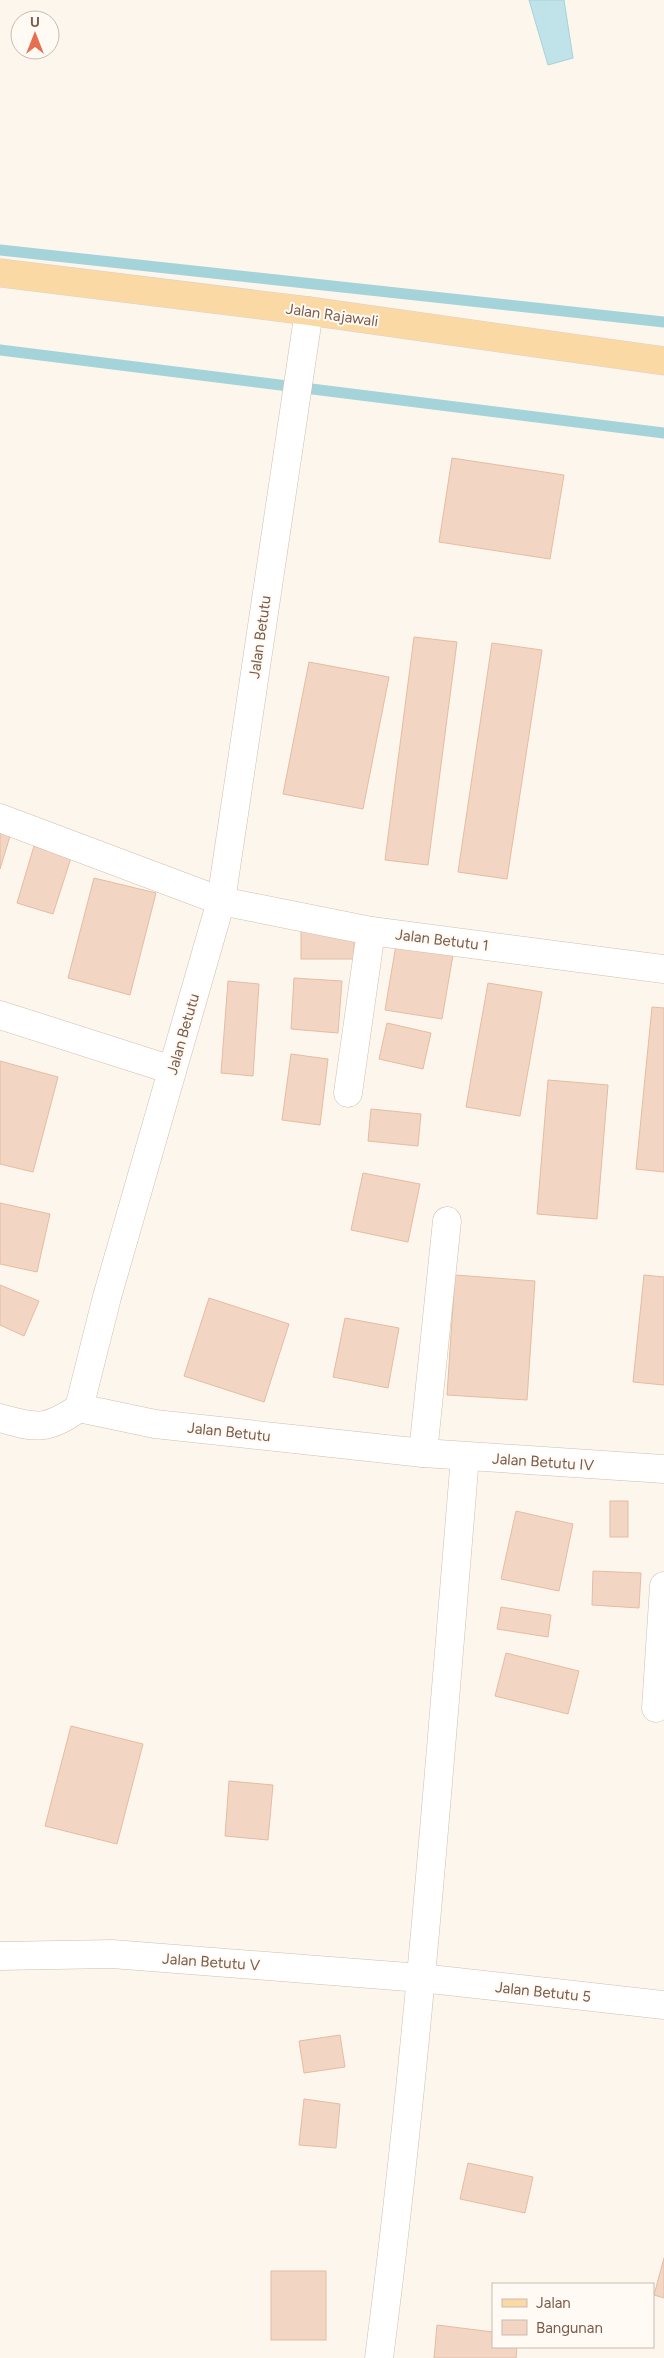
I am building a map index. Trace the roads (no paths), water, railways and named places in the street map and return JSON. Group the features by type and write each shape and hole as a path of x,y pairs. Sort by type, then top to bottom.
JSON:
{"main road":[{"name":"Jalan Rajawali","path":"0,273 309,311 664,361"}],"street":[{"name":"Jalan Betutu","path":"309,311 221,900 107,1297 79,1408 155,1424 423,1453"},
{"name":"Jalan Betutu 1","path":"0,818 221,900 371,931 664,969"},
{"path":"348,1093 371,931"},
{"path":"0,1015 172,1070"},
{"path":"423,1453 447,1221"},
{"path":"0,1418 39,1427 58,1422 79,1408"},
{"name":"Jalan Betutu IV","path":"423,1453 664,1469"},
{"path":"379,2358 397,2219 421,1978 465,1457"},
{"path":"656,1708 664,1586"},
{"name":"Jalan Betutu V","path":"0,1956 112,1954 421,1978"},
{"name":"Jalan Betutu 5","path":"421,1978 664,2006"}],"water":[{"path":"529,0 564,0 573,58 548,65"}],"waterway":[{"path":"0,250 664,322"},
{"path":"0,350 664,433"}]}
